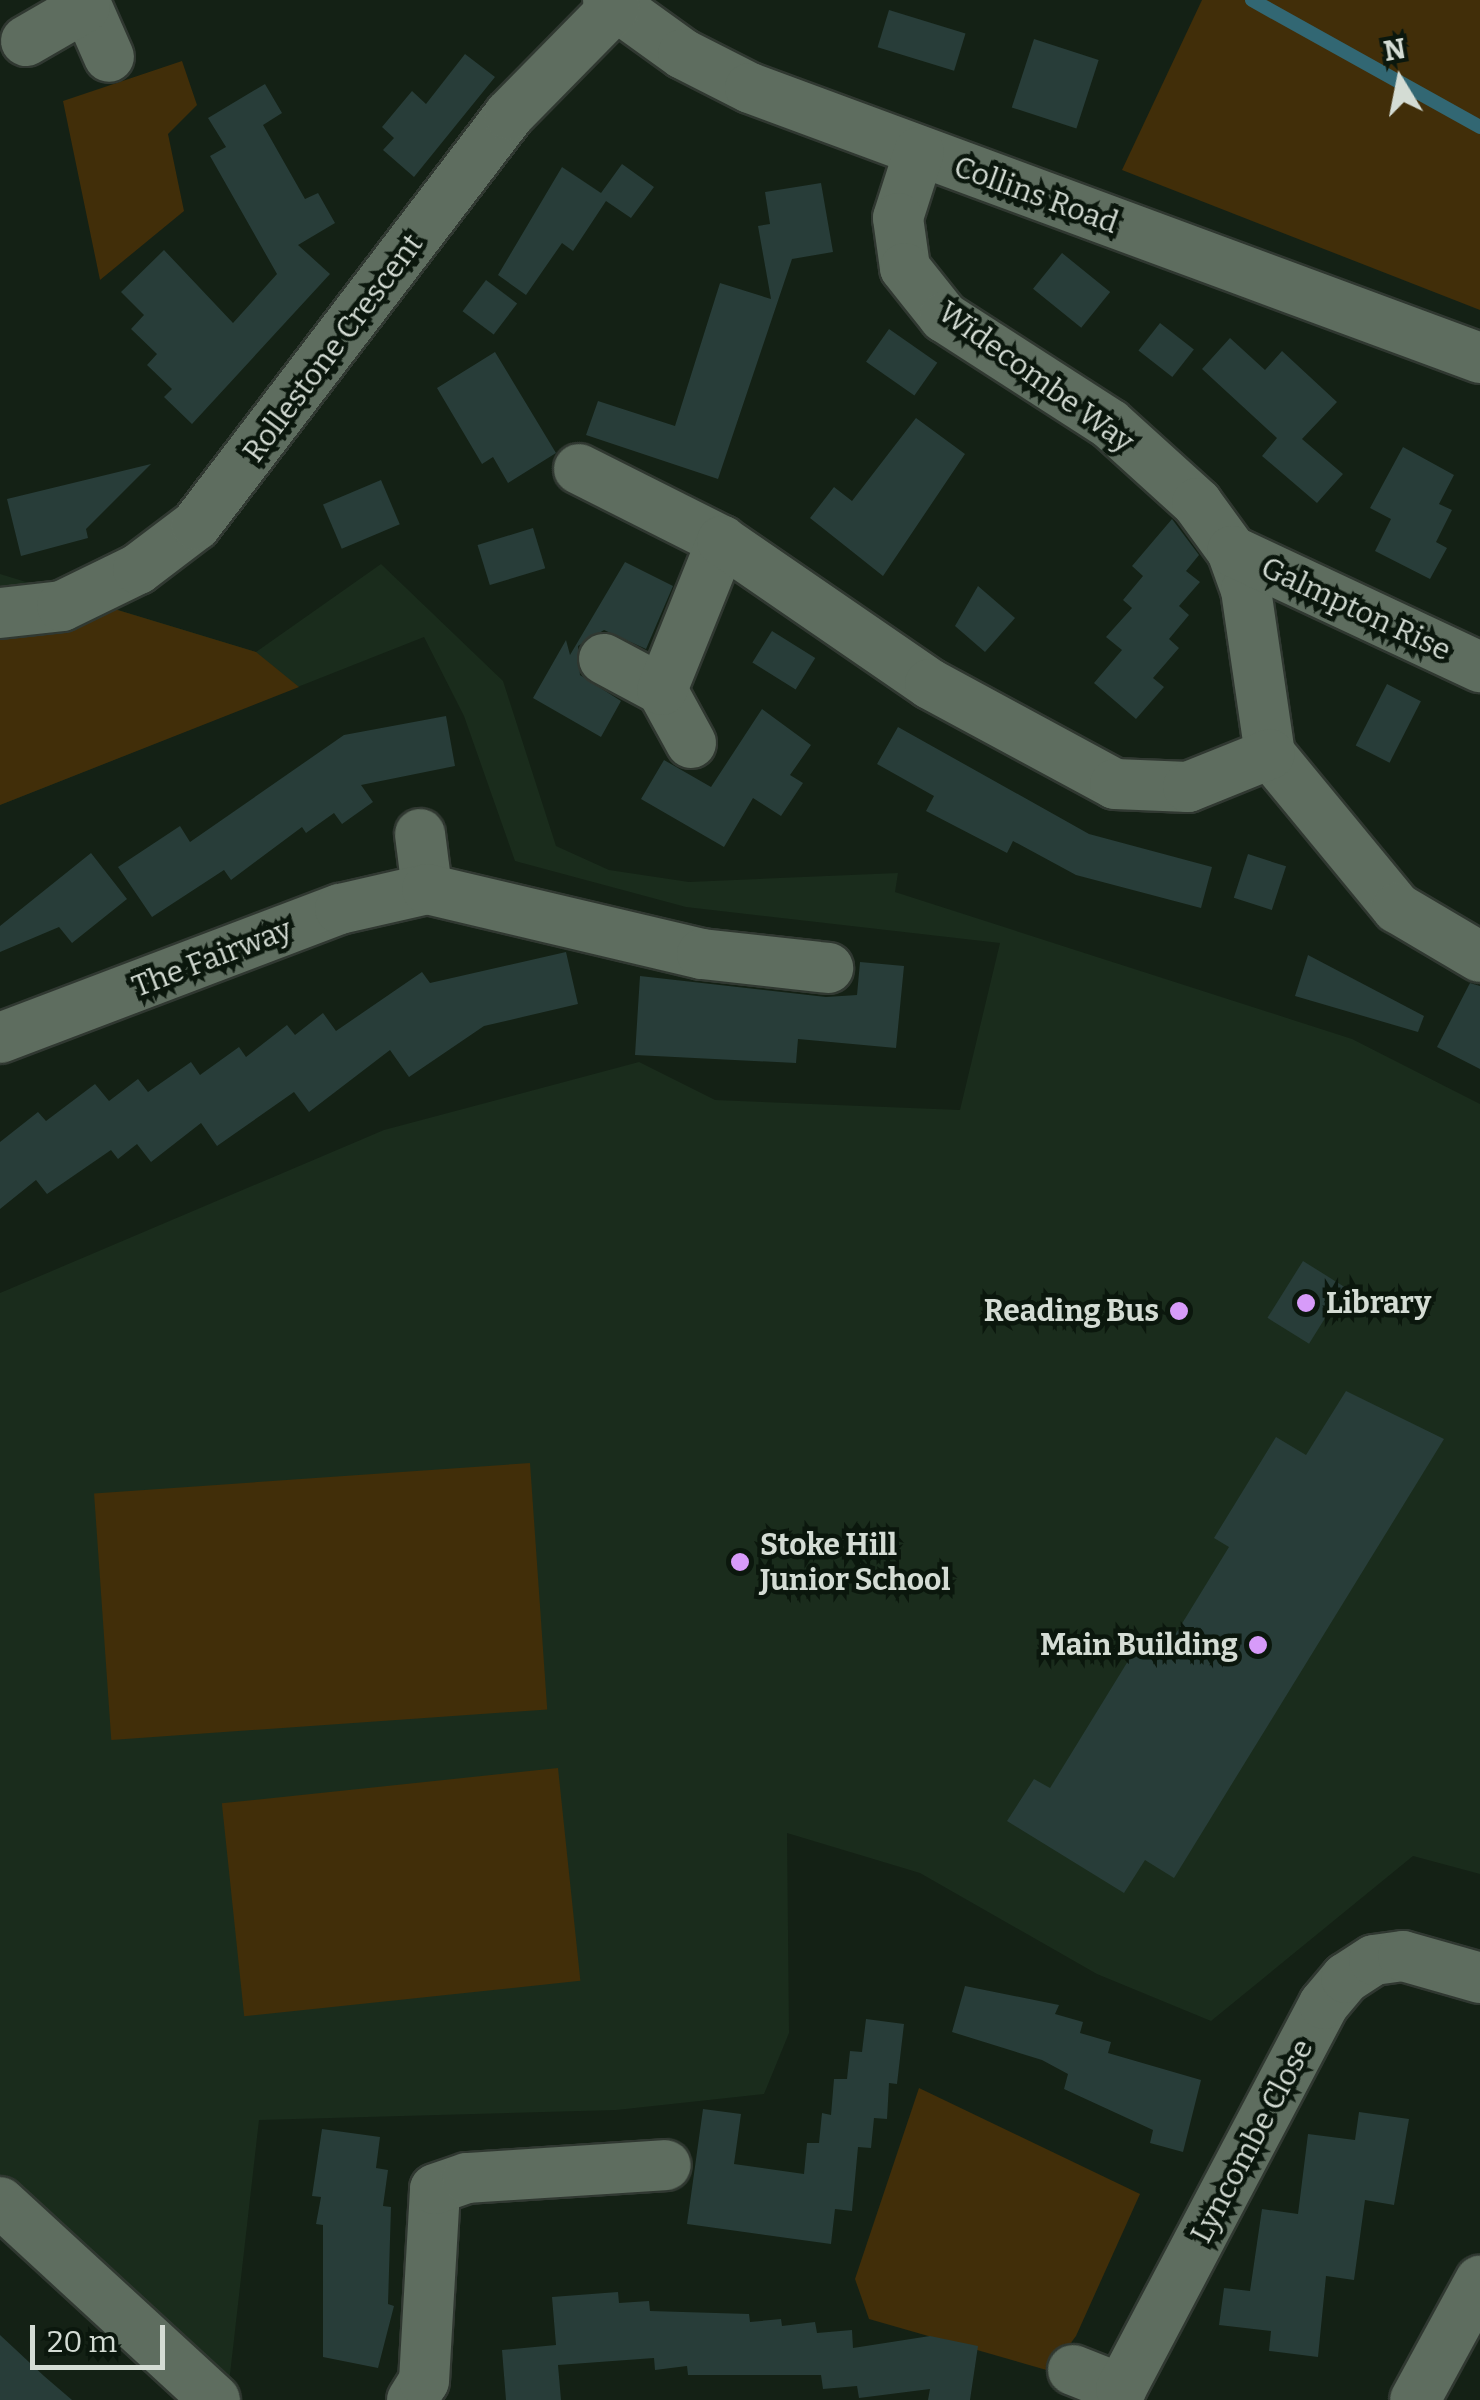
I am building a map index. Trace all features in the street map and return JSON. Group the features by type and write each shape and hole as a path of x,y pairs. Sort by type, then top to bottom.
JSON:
{"street":[{"path":"26,40 84,4 109,57"},
{"name":"Collins Road","path":"612,4 750,88 1480,358"},
{"name":"Rollestone Crescent","path":"0,612 62,606 138,569 196,525 509,115 612,4"},
{"name":"Widecombe Way","path":"919,152 898,218 905,268 944,318 1110,424 1197,504 1232,551 1246,590 1270,754"},
{"path":"579,468 722,542 930,684 1114,784 1188,787 1270,754 1398,908 1480,957"},
{"path":"662,690 722,542"},
{"name":"Galmpton Rise","path":"1232,551 1480,667"},
{"path":"604,659 662,690 691,743"},
{"path":"420,834 428,889"},
{"name":"The Fairway","path":"0,1038 340,909 428,889 702,954 828,968"},
{"name":"Lyncombe Close","path":"1073,2370 1122,2389 1324,2004 1346,1978 1374,1960 1403,1956 1480,1978"},
{"path":"412,2400 424,2380 435,2188 467,2178 666,2165"},
{"path":"0,2202 214,2400"},
{"path":"1415,2400 1480,2281"}],"shaded area":[{"path":"1202,0 1480,0 1480,310 1122,170"},
{"path":"182,61 197,105 168,134 184,211 100,280 63,101"},
{"name":"Stoke Hill Junior School","path":"381,564 503,681 556,846 609,870 689,882 898,873 895,892 1352,1039 1480,1104 1480,1874 1413,1856 1211,2021 1097,1974 920,1873 787,1833 789,2033 764,2094 616,2110 259,2120 228,2392 0,2187 0,1293 384,1130 639,1062 715,1100 960,1110 1000,943 686,907 515,861 464,716 424,637 0,805 0,574 256,652"},
{"path":"111,608 256,652 299,687 0,805 0,627"},
{"path":"530,1463 547,1709 111,1740 94,1493"},
{"path":"558,1768 580,1981 244,2016 222,1803"},
{"path":"919,2088 1140,2194 1076,2336 1050,2371 869,2319 855,2279"}],"building":[{"path":"889,10 966,33 954,71 878,47"},
{"path":"1034,39 1099,60 1076,128 1012,107"},
{"path":"465,54 495,77 414,177 383,150 394,138 382,127 412,91 426,104"},
{"path":"265,84 282,113 263,125 305,199 318,193 335,223 298,245 330,274 192,424 164,397 172,389 147,365 157,354 131,329 144,315 121,292 164,250 233,323 277,274 210,156 226,147 208,118"},
{"path":"622,164 654,187 631,218 606,201 573,251 562,243 526,295 498,275 562,167 601,193"},
{"path":"821,183 833,252 792,259 718,479 586,435 598,401 675,426 720,283 771,299 758,226 770,224 765,192"},
{"path":"1062,253 1110,292 1081,328 1033,289"},
{"path":"486,280 517,303 494,335 463,311"},
{"path":"1160,323 1194,349 1172,377 1138,351"},
{"path":"889,329 937,363 914,396 866,362"},
{"path":"1230,338 1265,370 1282,351 1337,402 1302,439 1343,474 1317,503 1262,456 1277,438 1202,369"},
{"path":"495,352 556,453 508,483 493,457 482,464 437,388"},
{"path":"916,418 965,454 883,576 810,518 834,487 852,501"},
{"path":"1403,447 1454,475 1439,504 1452,510 1436,542 1447,548 1430,579 1375,551 1391,519 1370,508"},
{"path":"151,464 86,529 88,538 21,556 7,499"},
{"path":"381,480 400,524 342,549 323,505"},
{"path":"1172,519 1199,555 1186,571 1200,582 1179,606 1189,615 1169,639 1179,648 1153,678 1164,687 1136,719 1094,683 1122,650 1106,637 1132,608 1123,600 1143,576 1132,566"},
{"path":"533,528 545,568 490,585 478,545"},
{"path":"625,562 673,586 646,649 604,630 578,646 580,675 621,701 601,737 533,698 566,640 570,655"},
{"path":"978,586 1015,618 985,652 955,626"},
{"path":"772,631 815,658 796,689 752,662"},
{"path":"1387,684 1421,701 1390,763 1356,745"},
{"path":"762,709 811,745 790,775 803,783 781,816 753,798 724,847 641,799 664,760 711,787"},
{"path":"446,716 455,766 361,785 373,802 342,824 334,813 306,833 302,827 231,880 224,870 152,917 118,867 180,826 190,842 344,735"},
{"path":"898,727 1089,834 1212,867 1201,908 1076,875 1013,841 1007,853 926,811 934,796 877,764"},
{"path":"91,853 127,899 72,943 59,927 0,952 0,926"},
{"path":"1248,854 1286,866 1272,910 1234,898"},
{"path":"566,952 578,1004 484,1026 409,1077 390,1050 309,1112 294,1092 217,1146 201,1123 151,1162 137,1144 118,1159 111,1150 47,1194 36,1180 0,1209 0,1142 38,1112 46,1121 95,1084 109,1101 138,1079 148,1092 191,1062 200,1075 239,1047 246,1057 287,1025 295,1035 323,1013 336,1031 422,972 430,983"},
{"path":"1308,955 1424,1016 1418,1032 1295,996"},
{"path":"860,962 904,966 896,1048 798,1039 796,1063 635,1055 640,976 826,997 857,995"},
{"path":"1470,983 1480,986 1480,1069 1437,1047"},
{"name":"Library","path":"1303,1261 1345,1287 1309,1344 1267,1318"},
{"name":"Main Building","path":"1346,1391 1444,1439 1174,1878 1145,1860 1124,1893 1007,1821 1034,1779 1050,1788 1144,1635 1167,1648 1229,1547 1214,1538 1276,1437 1306,1455"},
{"path":"965,1986 1059,2005 1055,2014 1083,2022 1080,2033 1111,2042 1108,2053 1201,2080 1183,2152 1150,2143 1153,2130 1064,2089 1068,2074 1042,2060 952,2032"},
{"path":"866,2019 904,2024 897,2084 889,2083 887,2119 874,2118 871,2148 858,2147 852,2211 835,2209 831,2244 687,2224 703,2109 741,2114 734,2164 804,2174 807,2143 819,2143 822,2113 831,2115 834,2079 847,2079 850,2051 862,2052"},
{"path":"1359,2112 1409,2119 1394,2205 1365,2200 1354,2280 1326,2276 1318,2357 1269,2351 1271,2331 1219,2325 1224,2288 1250,2291 1262,2209 1298,2214 1308,2134 1355,2140"},
{"path":"322,2129 380,2137 376,2168 388,2170 383,2206 391,2207 388,2304 394,2306 378,2368 323,2357 323,2225 316,2224 321,2197 312,2196"},
{"path":"618,2292 619,2303 649,2301 650,2311 749,2314 750,2322 781,2319 782,2326 815,2322 817,2333 852,2330 853,2348 930,2336 978,2346 970,2400 928,2400 930,2389 859,2398 857,2386 823,2389 821,2375 688,2375 687,2366 655,2370 654,2358 558,2365 561,2400 506,2400 502,2350 556,2345 552,2297"},
{"path":"0,2335 44,2376 72,2400 0,2400"}],"waterway":[{"path":"1252,0 1480,127"}],"place":[{"name":"Library","path":"1306,1303"},
{"name":"Reading Bus","path":"1179,1311"},
{"name":"Stoke Hill Junior School","path":"740,1562"},
{"name":"Main Building","path":"1258,1645"}]}
